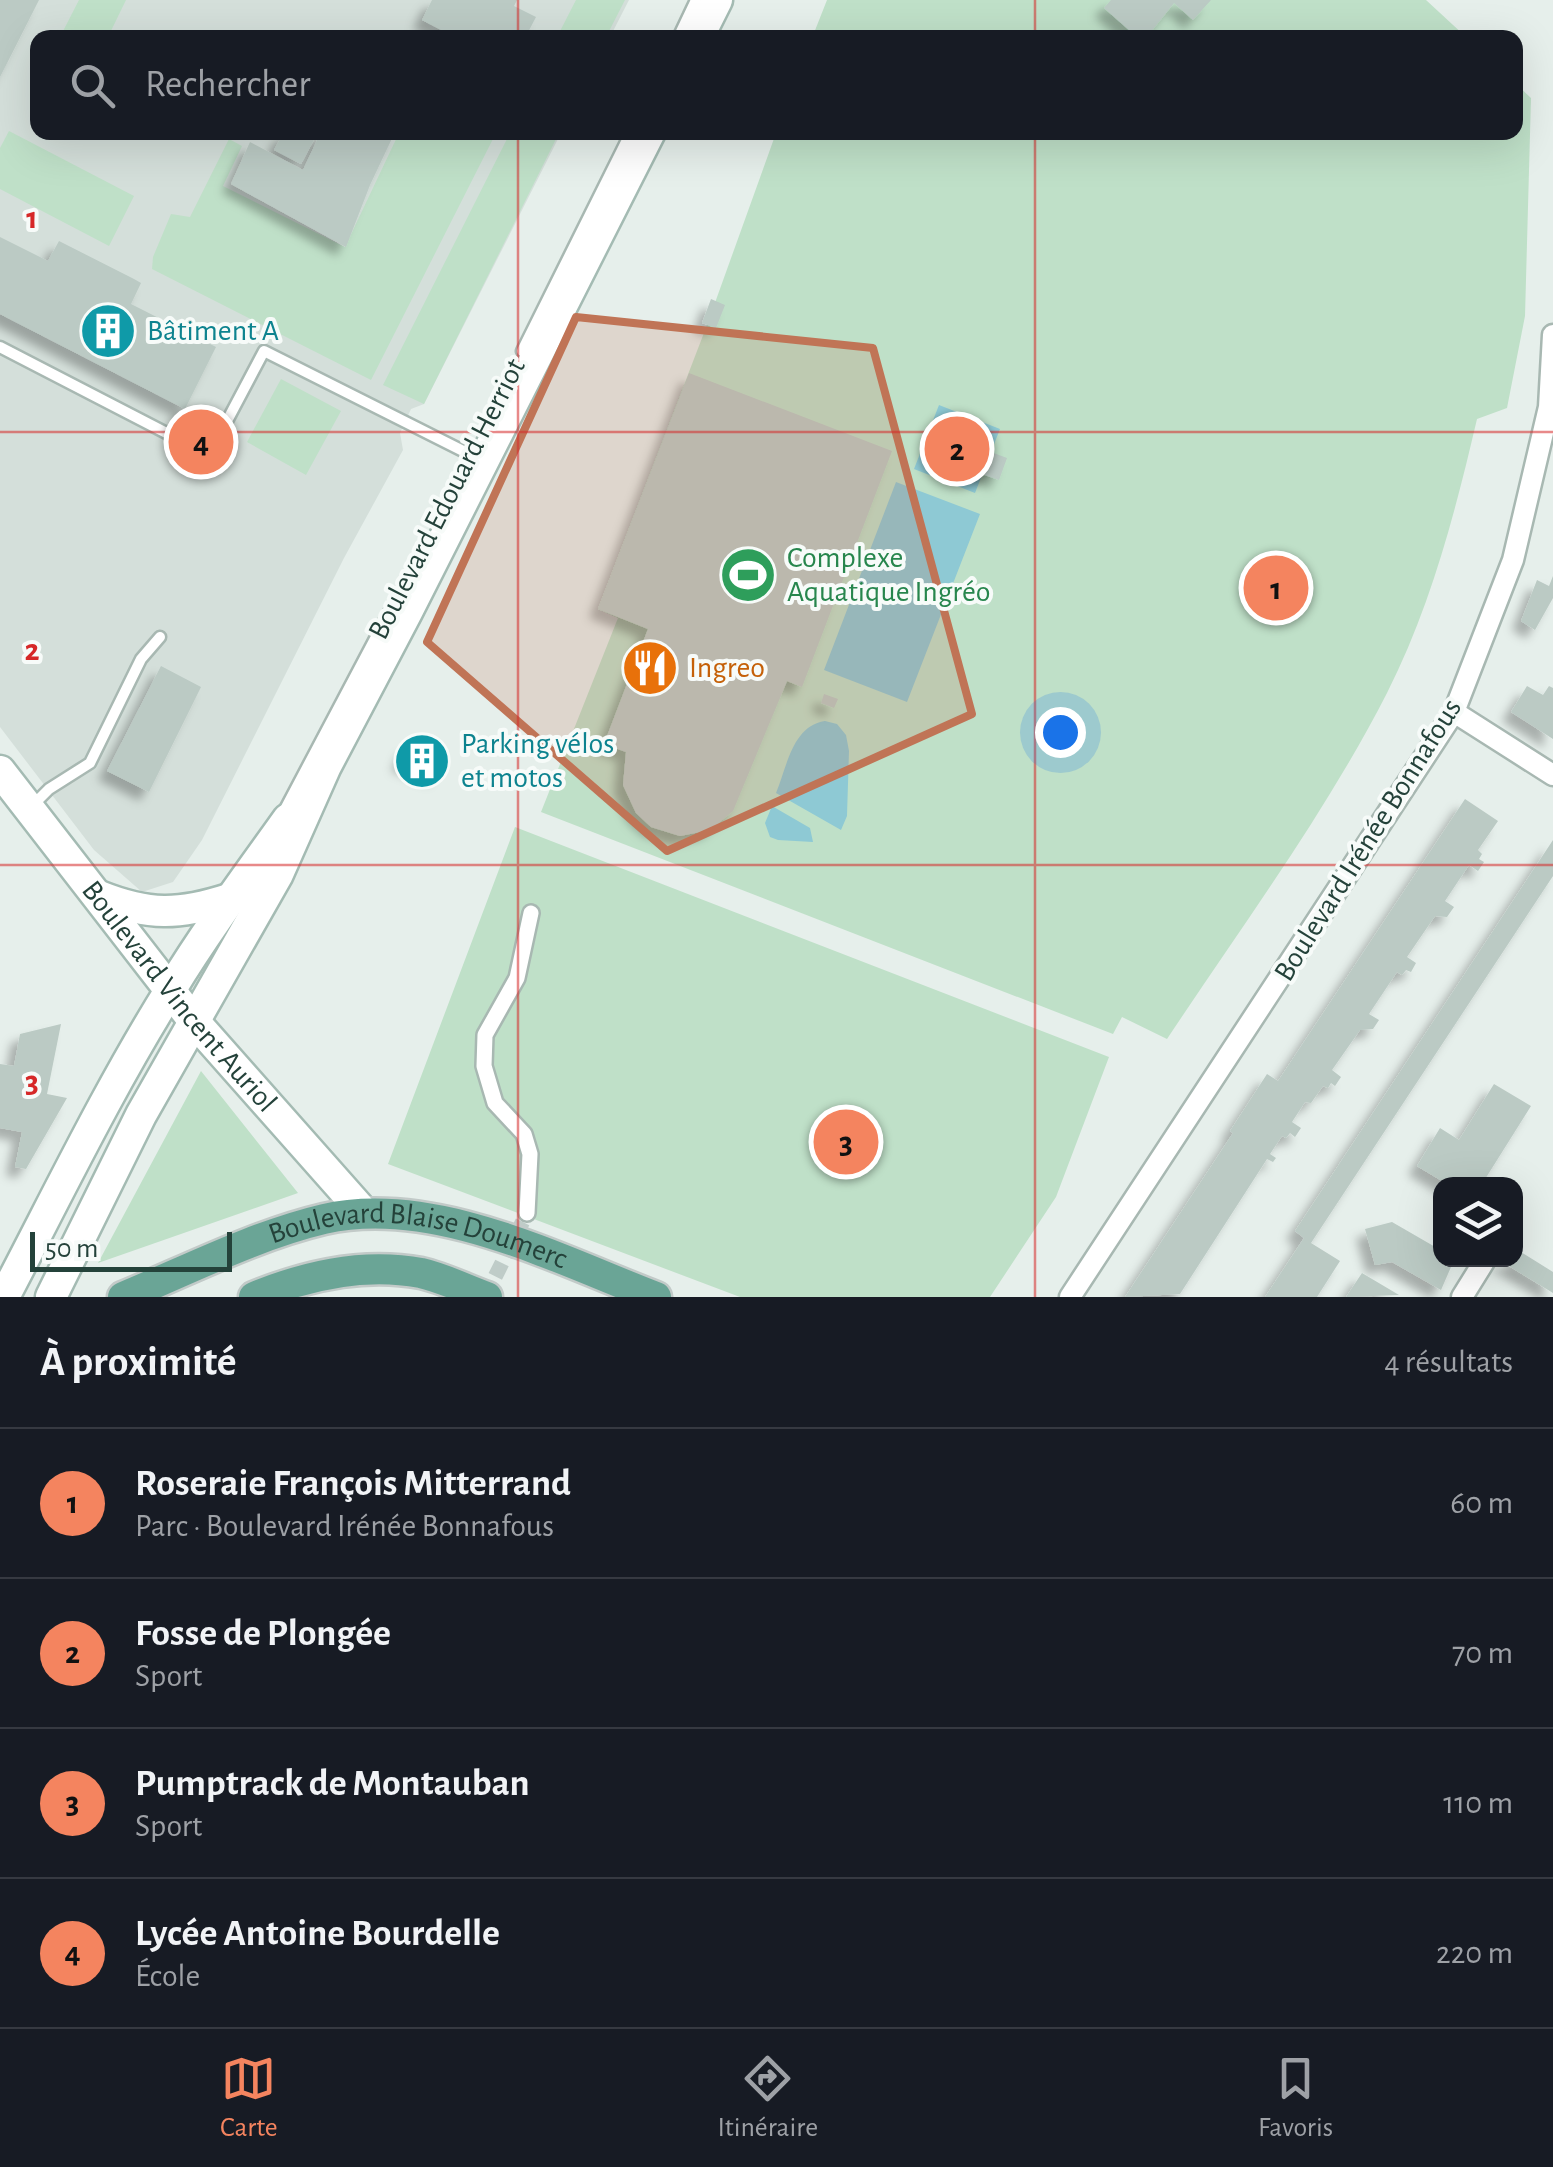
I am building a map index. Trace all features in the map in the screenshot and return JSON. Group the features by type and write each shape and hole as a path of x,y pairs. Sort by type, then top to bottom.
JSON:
{"main road":[{"path":"702,30 717,0"},
{"name":"Boulevard Edouard Herriot","path":"51,1297 141,1115 278,874 326,766 407,612 474,455 646,140"},
{"name":"Boulevard Edouard Herriot","path":"4,1297 170,990 229,899 326,766"},
{"name":"Boulevard Vincent Auriol","path":"0,771 194,1020 364,1213"},
{"path":"99,896 123,906 155,912 192,911 229,899"},
{"name":"Boulevard Blaise Doumerc","path":"124,1297 255,1242 324,1219 364,1213 422,1215 513,1242 656,1297"},
{"name":"Boulevard Blaise Doumerc","path":"262,1295 339,1271 376,1267 424,1274 486,1297"}],"street":[{"name":"Boulevard Irénée Bonnafous","path":"1070,1297 1454,712 1513,560 1549,406 1553,335"},
{"path":"1454,712 1553,775"},
{"path":"526,1214 530,1154 524,1134 494,1103 484,1066 485,1035 517,978 531,913"},
{"path":"1462,1297 1481,1267"}],"lane":[{"path":"682,30 696,0"},
{"name":"Boulevard Edouard Herriot","path":"516,365 626,140"},
{"path":"0,346 209,455 264,351 474,455"},
{"name":"Boulevard Edouard Herriot","path":"258,862 416,562"},
{"path":"30,808 49,789 90,763 142,659 160,637"}],"highlighted area":[{"path":"576,317 873,348 972,714 667,851 427,642"}],"shaded area":[{"path":"0,0 629,0 614,30 30,30 30,140 557,140 424,404 411,409 400,433 403,450 202,840 173,882 142,892 94,850 0,727"}],"green space":[{"path":"79,0 126,0 111,30 64,30"},
{"path":"576,0 625,0 610,30 561,30"},
{"path":"827,0 1426,0 1458,30 815,30"},
{"path":"1523,91 1531,98 1525,316 1507,408 1477,419 1450,524 1417,627 1363,738 1282,869 1167,1039 1122,1017 1113,1034 541,812 618,618 598,609 773,140 1523,140"},
{"path":"9,131 134,196 109,246 0,189 0,148"},
{"path":"228,140 242,146 223,186 345,247 396,140 492,140 371,380 152,269 171,214 190,217"},
{"path":"506,140 556,140 424,404 383,385"},
{"path":"281,379 341,411 306,475 247,442"},
{"path":"515,827 1109,1057 1056,1197 990,1297 740,1297 388,1164"},
{"path":"201,1071 298,1193 98,1263"}],"water":[{"path":"939,405 1000,429 975,493 914,469"},
{"path":"896,482 980,514 907,702 824,670"},
{"path":"814,724 837,724 846,735 849,751 847,816 841,830 776,793 798,739"},
{"path":"772,806 810,828 813,842 770,837 765,823"}],"building":[{"path":"0,0 39,0 0,77"},
{"path":"432,0 517,0 514,6 536,17 529,30 441,30 422,20"},
{"path":"1111,0 1211,0 1193,20 1174,3 1152,30 1129,30 1104,8"},
{"path":"280,140 314,140 301,164 274,150"},
{"path":"317,140 391,140 346,247 231,184 250,142 303,170"},
{"name":"Bâtiment A","path":"0,237 48,261 59,241 134,279 141,283 131,304 216,347 185,409 0,314"},
{"path":"711,299 725,305 716,328 702,323"},
{"name":"Complexe Aquatique Ingréo","path":"689,373 892,451 802,687 787,681 733,811 710,830 680,836 651,827 636,813 623,785 626,752 604,744 648,629 598,609"},
{"path":"980,448 1007,458 999,480 973,471"},
{"path":"1553,576 1553,598 1535,630 1521,621 1537,580 1549,586"},
{"path":"161,666 201,687 149,792 107,771"},
{"path":"1527,686 1543,695 1549,686 1553,688 1553,739 1511,712"},
{"path":"824,694 838,699 834,708 821,703"},
{"name":"Parking vélos et motos","path":"408,745 443,759 437,776 400,762"},
{"path":"1465,799 1498,821 1478,850 1482,854 1479,859 1484,862 1478,871 1469,865 1445,901 1454,907 1447,917 1435,916 1407,957 1416,963 1411,972 1397,972 1369,1014 1379,1020 1373,1029 1360,1030 1332,1070 1341,1077 1335,1086 1323,1086 1311,1103 1305,1102 1292,1122 1301,1128 1295,1137 1290,1133 1286,1138 1282,1136 1270,1154 1276,1158 1273,1162 1267,1159 1180,1294 1125,1297 1233,1133 1230,1131 1267,1074 1278,1081"},
{"path":"1553,840 1553,876 1311,1243 1340,1261 1317,1297 1265,1297 1304,1238 1295,1231"},
{"path":"61,1024 47,1094 67,1098 26,1169 15,1167 22,1132 0,1128 0,1064 14,1066 20,1034"},
{"path":"1494,1084 1531,1106 1486,1177 1435,1177 1417,1166 1440,1128 1459,1140"},
{"path":"1392,1222 1433,1246 1433,1267 1451,1267 1441,1290 1392,1262 1375,1265 1365,1229"},
{"path":"1523,1253 1553,1272 1553,1293 1510,1267 1523,1267"},
{"path":"1362,1273 1399,1295 1346,1297"}],"tunnel":[{"path":"485,1297 527,1213"}],"place":[{"name":"Bâtiment A","path":"108,331"},
{"name":"Lycée Antoine Bourdelle","path":"201,442"},
{"name":"Fosse de Plongée","path":"957,449"},
{"name":"Complexe Aquatique Ingréo","path":"748,575"},
{"name":"Roseraie François Mitterrand","path":"1276,588"},
{"name":"Ingreo","path":"650,668"},
{"name":"Parking vélos et motos","path":"422,761"},
{"name":"Pumptrack de Montauban","path":"846,1142"}]}
